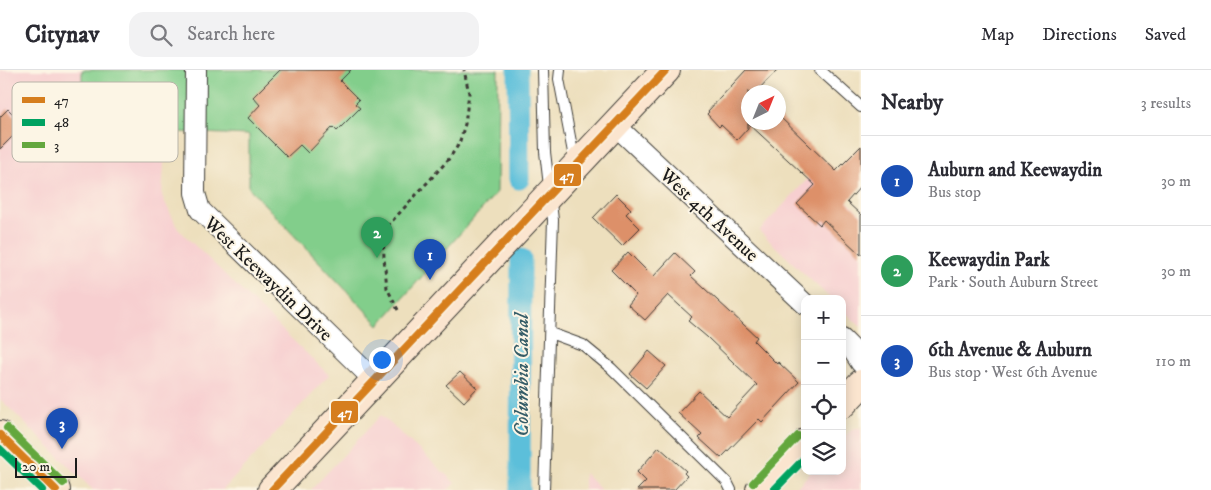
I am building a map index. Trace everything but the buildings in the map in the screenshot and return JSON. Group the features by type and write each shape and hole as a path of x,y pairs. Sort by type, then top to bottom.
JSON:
{"street":[{"name":"West Keewaydin Drive","path":"196,70 195,192 200,210 374,380"},
{"path":"272,490 666,70"},
{"name":"West 4th Avenue","path":"615,124 801,300"},
{"path":"846,344 861,363"},
{"path":"846,400 861,384"},
{"path":"0,435 56,490"},
{"path":"760,490 801,447"}],"lane":[{"path":"543,70 545,152 553,220 544,490"},
{"path":"560,70 559,79 576,166"},
{"path":"820,70 861,107"},
{"path":"550,333 583,345 611,368 726,482 731,490"}],"path":[{"path":"398,310 388,288 383,231 448,160 459,144 465,124 469,93 464,70"}],"shaded area":[{"path":"0,70 82,70 82,82 12,82 12,162 164,162 162,196 178,229 329,375 223,490 93,490 0,399"},
{"path":"815,171 861,214 861,327 846,313 846,295 827,295 759,231"},
{"path":"381,415 455,483 448,490 311,490"},
{"path":"854,428 861,428 861,490 794,490 808,475 846,475 846,435"},
{"path":"584,473 601,490 584,490"}],"green space":[{"path":"82,70 498,70 497,192 379,325 249,188 249,135 178,132 178,82 82,82"}],"waterway":[{"name":"Columbia Canal","path":"518,70 519,179"},
{"name":"Columbia Canal","path":"520,490 521,259"}],"transit line":[{"name":"47","path":"272,490 666,70"},
{"name":"3","path":"7,428 63,483"},
{"name":"47","path":"0,435 56,490"},
{"name":"3","path":"753,483 798,436"},
{"name":"48","path":"0,449 42,490"},
{"name":"48","path":"774,490 801,462"}],"place":[{"name":"Keewaydin Park","path":"377,258"},
{"name":"Auburn and Keewaydin","path":"430,280"},
{"name":"6th Avenue & Auburn","path":"62,449"}]}
